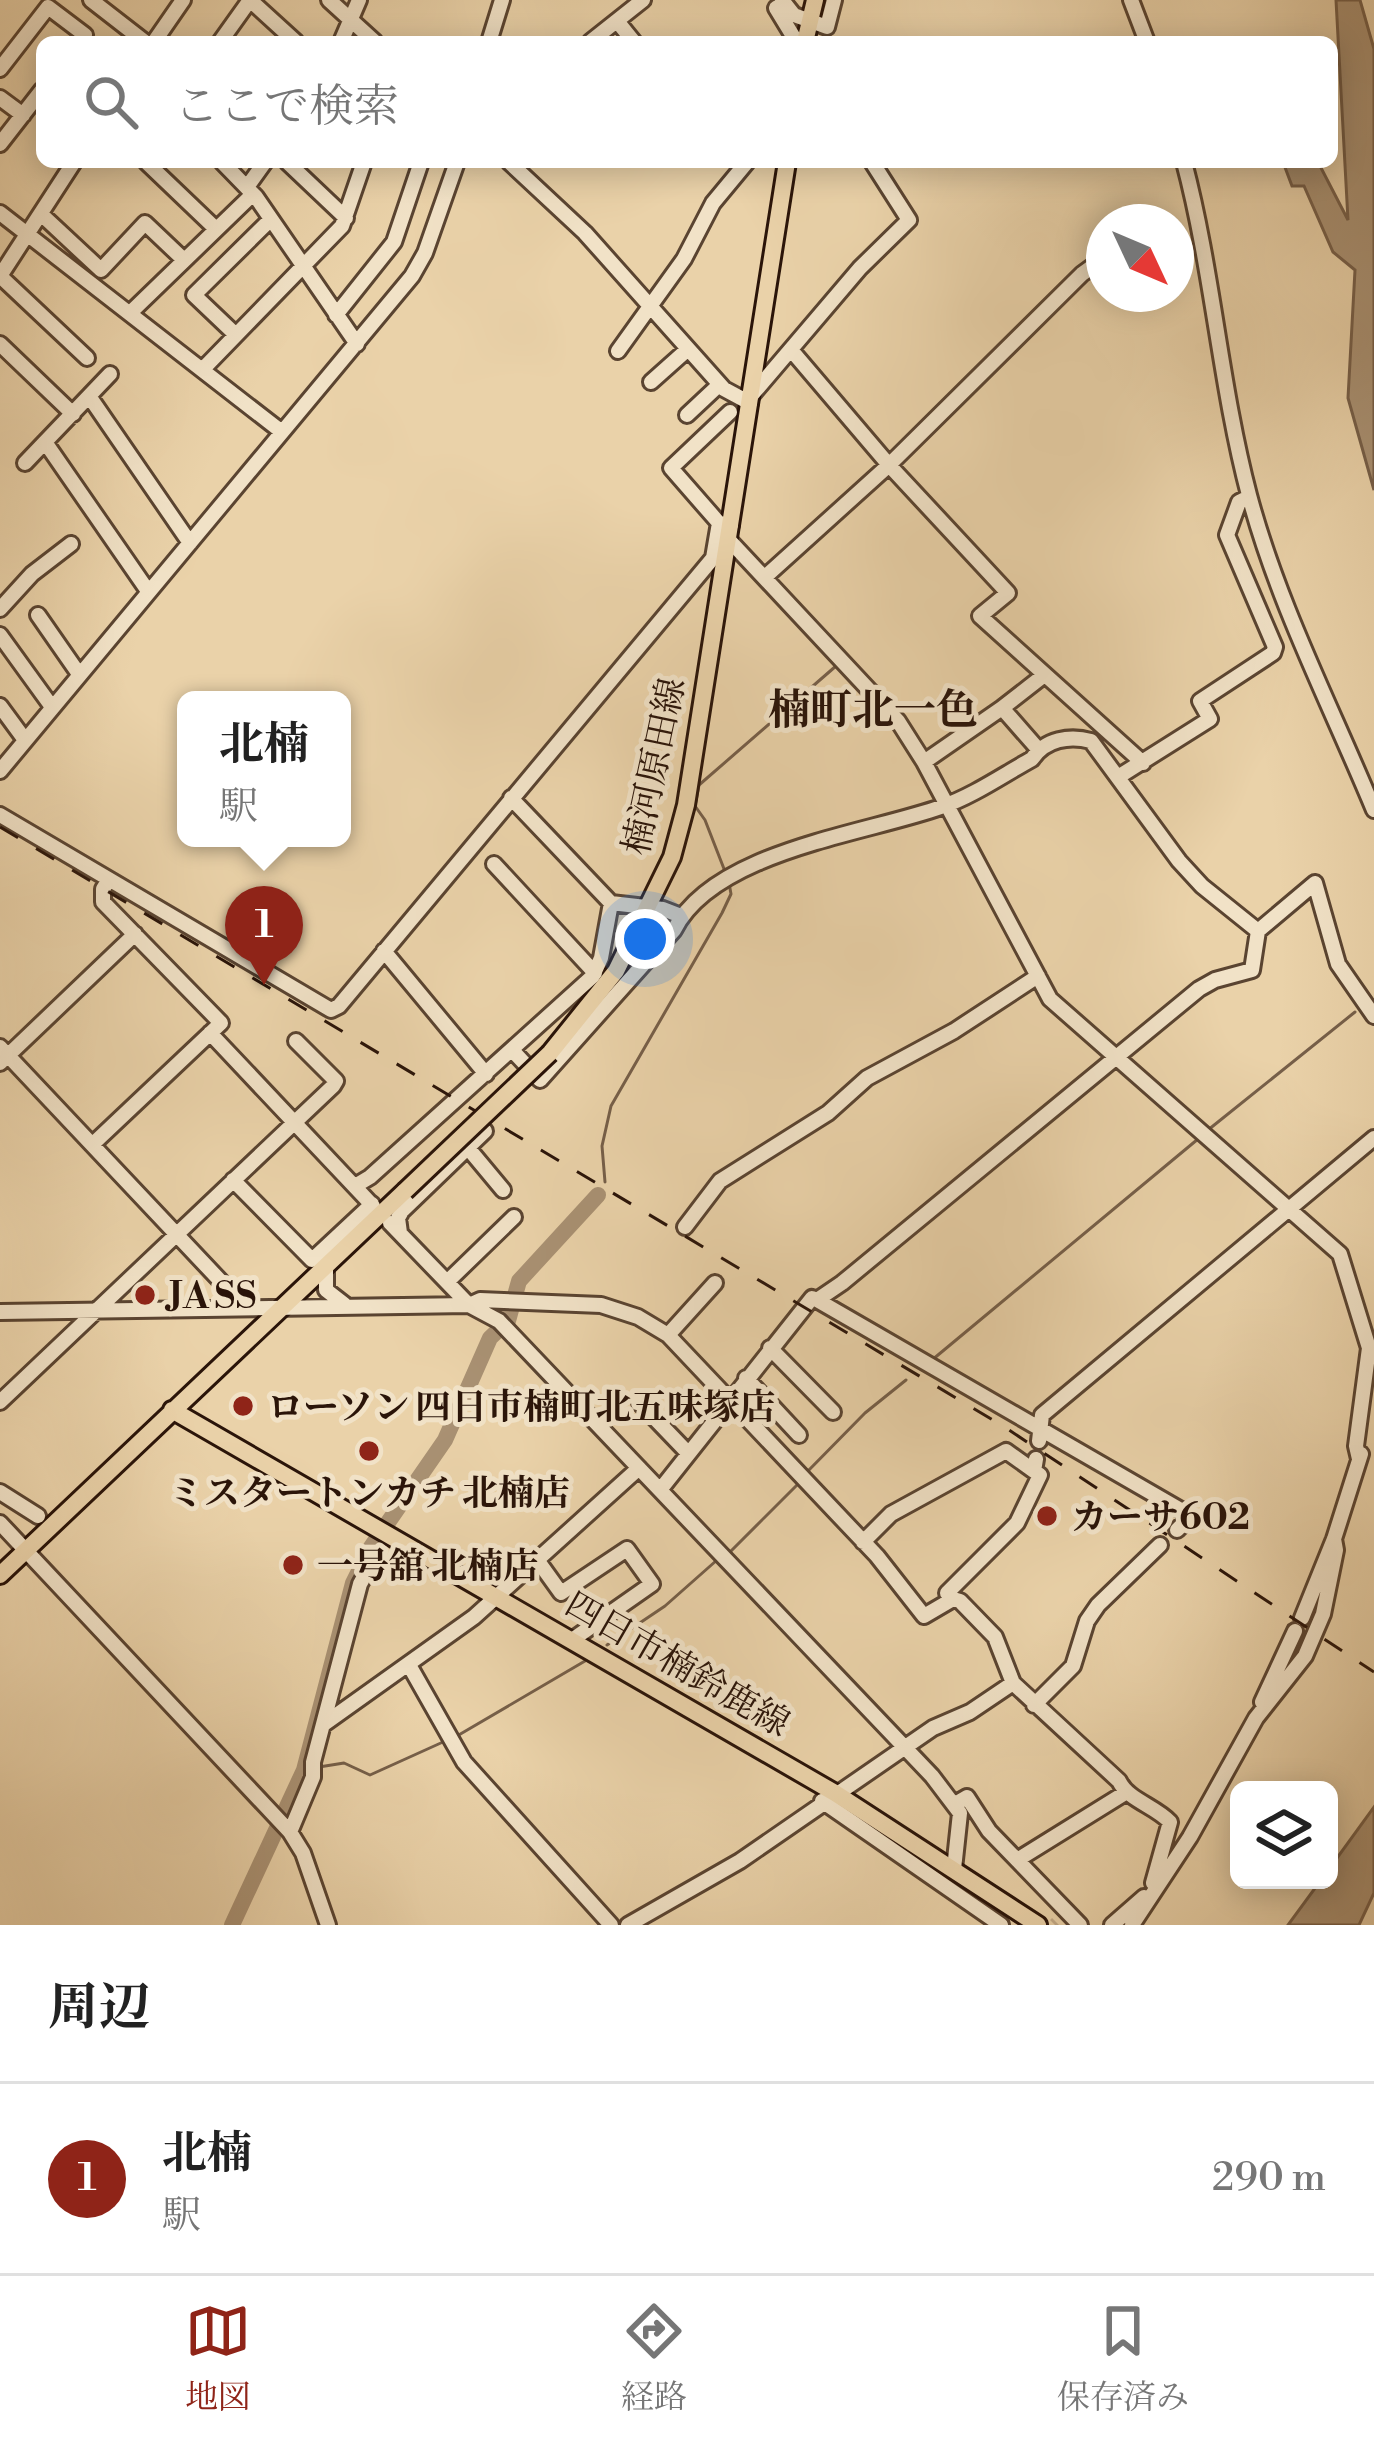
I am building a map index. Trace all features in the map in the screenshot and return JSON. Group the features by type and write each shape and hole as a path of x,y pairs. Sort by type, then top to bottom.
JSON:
{"main road":[{"path":"815,0 819,30"},
{"name":"楠河原田線","path":"172,1410 550,1053 616,971 649,907 672,857 686,805 786,168"},
{"path":"0,1575 172,1410"},
{"name":"四日市楠鈴鹿線","path":"172,1410 572,1640 828,1797 1053,1920"}],"street":[{"path":"91,0 140,36"},
{"path":"155,36 183,0"},
{"path":"224,36 250,0 286,36"},
{"path":"329,0 368,36"},
{"path":"342,36 359,0"},
{"path":"492,36 502,0"},
{"path":"598,36 643,0"},
{"path":"790,36 776,8 783,2 794,16 819,30 834,0"},
{"path":"1130,0 1145,36"},
{"path":"0,69 48,7 84,36"},
{"path":"617,21 629,36"},
{"path":"116,36 124,26"},
{"path":"0,98 23,115"},
{"path":"0,144 36,98"},
{"path":"70,168 0,276 87,358"},
{"path":"152,168 216,229"},
{"path":"228,168 250,190 357,344"},
{"path":"130,313 216,229 250,190 262,168"},
{"path":"292,168 346,218"},
{"path":"202,369 346,218 360,168"},
{"path":"336,315 394,242 419,168"},
{"path":"0,771 418,268 455,168"},
{"path":"516,168 585,232 719,385 736,399 750,400 860,268 908,220 876,168"},
{"path":"618,351 684,259 737,168"},
{"path":"1185,168 1249,497 1273,573 1374,810"},
{"path":"0,213 283,431"},
{"path":"40,214 101,270 145,223 184,260"},
{"path":"236,335 194,295 271,219"},
{"path":"765,577 889,465 1086,273"},
{"path":"0,344 73,414"},
{"path":"651,382 688,349"},
{"path":"791,352 1008,593 980,616 1143,763"},
{"path":"25,463 110,374"},
{"path":"687,415 719,385"},
{"path":"89,396 190,543"},
{"path":"730,412 670,468 898,721 925,762 1050,999 1340,1254 1366,1336 1369,1372 1356,1446 1359,1459"},
{"path":"45,442 148,591"},
{"path":"1118,777 1210,719 1200,701 1273,653 1227,535 1239,502 1249,497"},
{"path":"0,815 331,1010 713,558 726,529"},
{"path":"0,609 32,574 71,544"},
{"path":"38,615 79,674"},
{"path":"0,635 52,706"},
{"path":"925,762 1043,676"},
{"path":"0,706 25,740"},
{"path":"1001,708 1039,749"},
{"path":"1091,741 1103,728"},
{"path":"512,1050 540,1080 674,930 681,916 729,879 818,840 947,806 1032,759 1039,749 1072,735 1091,741 1179,861 1258,932"},
{"path":"511,799 611,903 681,916"},
{"path":"494,864 595,974"},
{"path":"94,1143 221,1023 103,902 108,881"},
{"path":"817,1300 1199,989 1252,970 1258,932 1315,883 1338,964 1374,1016"},
{"path":"355,1186 595,974 611,903"},
{"path":"136,934 3,1055 94,1143 244,1306"},
{"path":"384,951 486,1074"},
{"path":"685,1227 720,1181 828,1113 867,1078 1005,1001 1038,976"},
{"path":"210,1033 373,1205 312,1260 233,1180"},
{"path":"0,1402 336,1081 296,1041"},
{"path":"485,1132 402,1211 395,1228 469,1305 503,1325 905,1746 955,1804 961,1820 954,1869"},
{"path":"1040,1436 1042,1415 1374,1138"},
{"path":"468,1148 502,1190"},
{"path":"448,1282 514,1217"},
{"path":"326,1265 326,1290 344,1304"},
{"path":"668,1335 715,1283"},
{"path":"660,1490 812,1298 1040,1436 1186,1513 1190,1517 1177,1530"},
{"path":"0,1312 469,1305 480,1300 613,1307 668,1335 863,1542 924,1616 953,1599"},
{"path":"770,1348 833,1412"},
{"path":"746,1378 799,1436"},
{"path":"640,1403 688,1453"},
{"path":"1132,1925 1256,1718 1334,1539 1374,1408"},
{"path":"863,1542 891,1514 1006,1451 1035,1465 1040,1475 1017,1523 947,1593 960,1600 995,1637 1013,1683 1034,1705 1119,1781 1125,1792 1153,1806 1170,1822 1150,1895 1112,1925"},
{"path":"324,1724 497,1596 639,1468"},
{"path":"0,1492 38,1516"},
{"path":"0,1523 288,1830 303,1853 328,1925"},
{"path":"1256,1718 1305,1656 1323,1614 1334,1539"},
{"path":"1034,1705 1073,1666 1098,1605 1160,1545"},
{"path":"538,1561 561,1593 627,1549 652,1584 572,1640"},
{"path":"288,1830 312,1768 360,1584 376,1555"},
{"path":"409,1665 464,1762 611,1925"},
{"path":"628,1925 740,1861 905,1746 1013,1683"},
{"path":"1017,1860 1125,1792"},
{"path":"828,1797 1001,1925"},
{"path":"955,1804 967,1797 989,1832 1017,1860 1053,1920 1080,1925"}],"shaded area":[{"path":"1336,0 1360,0 1374,49 1374,490 1348,398 1355,270 1333,252 1304,186 1292,186 1285,168 1321,168 1348,220"},
{"path":"1374,1807 1374,1893 1359,1925 1288,1925 1314,1889 1338,1889 1338,1857"}],"waterway":[{"path":"726,874 695,806 699,785 836,666"},
{"path":"605,1182 602,1146 611,1106 722,913 731,894 729,883"},
{"path":"1208,1130 1355,1012"},
{"path":"932,1360 1198,1139"},
{"path":"232,1925 304,1770 353,1583 371,1547 445,1440 490,1338 508,1321 519,1281 598,1195"},
{"path":"806,1473 865,1413 906,1380"},
{"path":"730,1552 801,1481"},
{"path":"607,1645 665,1606 717,1560"},
{"path":"457,1736 585,1661"},
{"path":"319,1767 344,1763 370,1775 443,1742"}],"railway":[{"path":"0,827 1003,1426 1374,1672"}],"place":[{"name":"北楠","path":"264,985"},
{"name":"JA SS","path":"145,1295"},
{"name":"ローソン 四日市楠町北五味塚店","path":"243,1406"},
{"name":"ミスタートンカチ 北楠店","path":"369,1451"},
{"name":"カーサ602","path":"1047,1516"},
{"name":"一号舘 北楠店","path":"293,1565"}],"district":[{"name":"楠町北一色","path":"873,709"}]}
